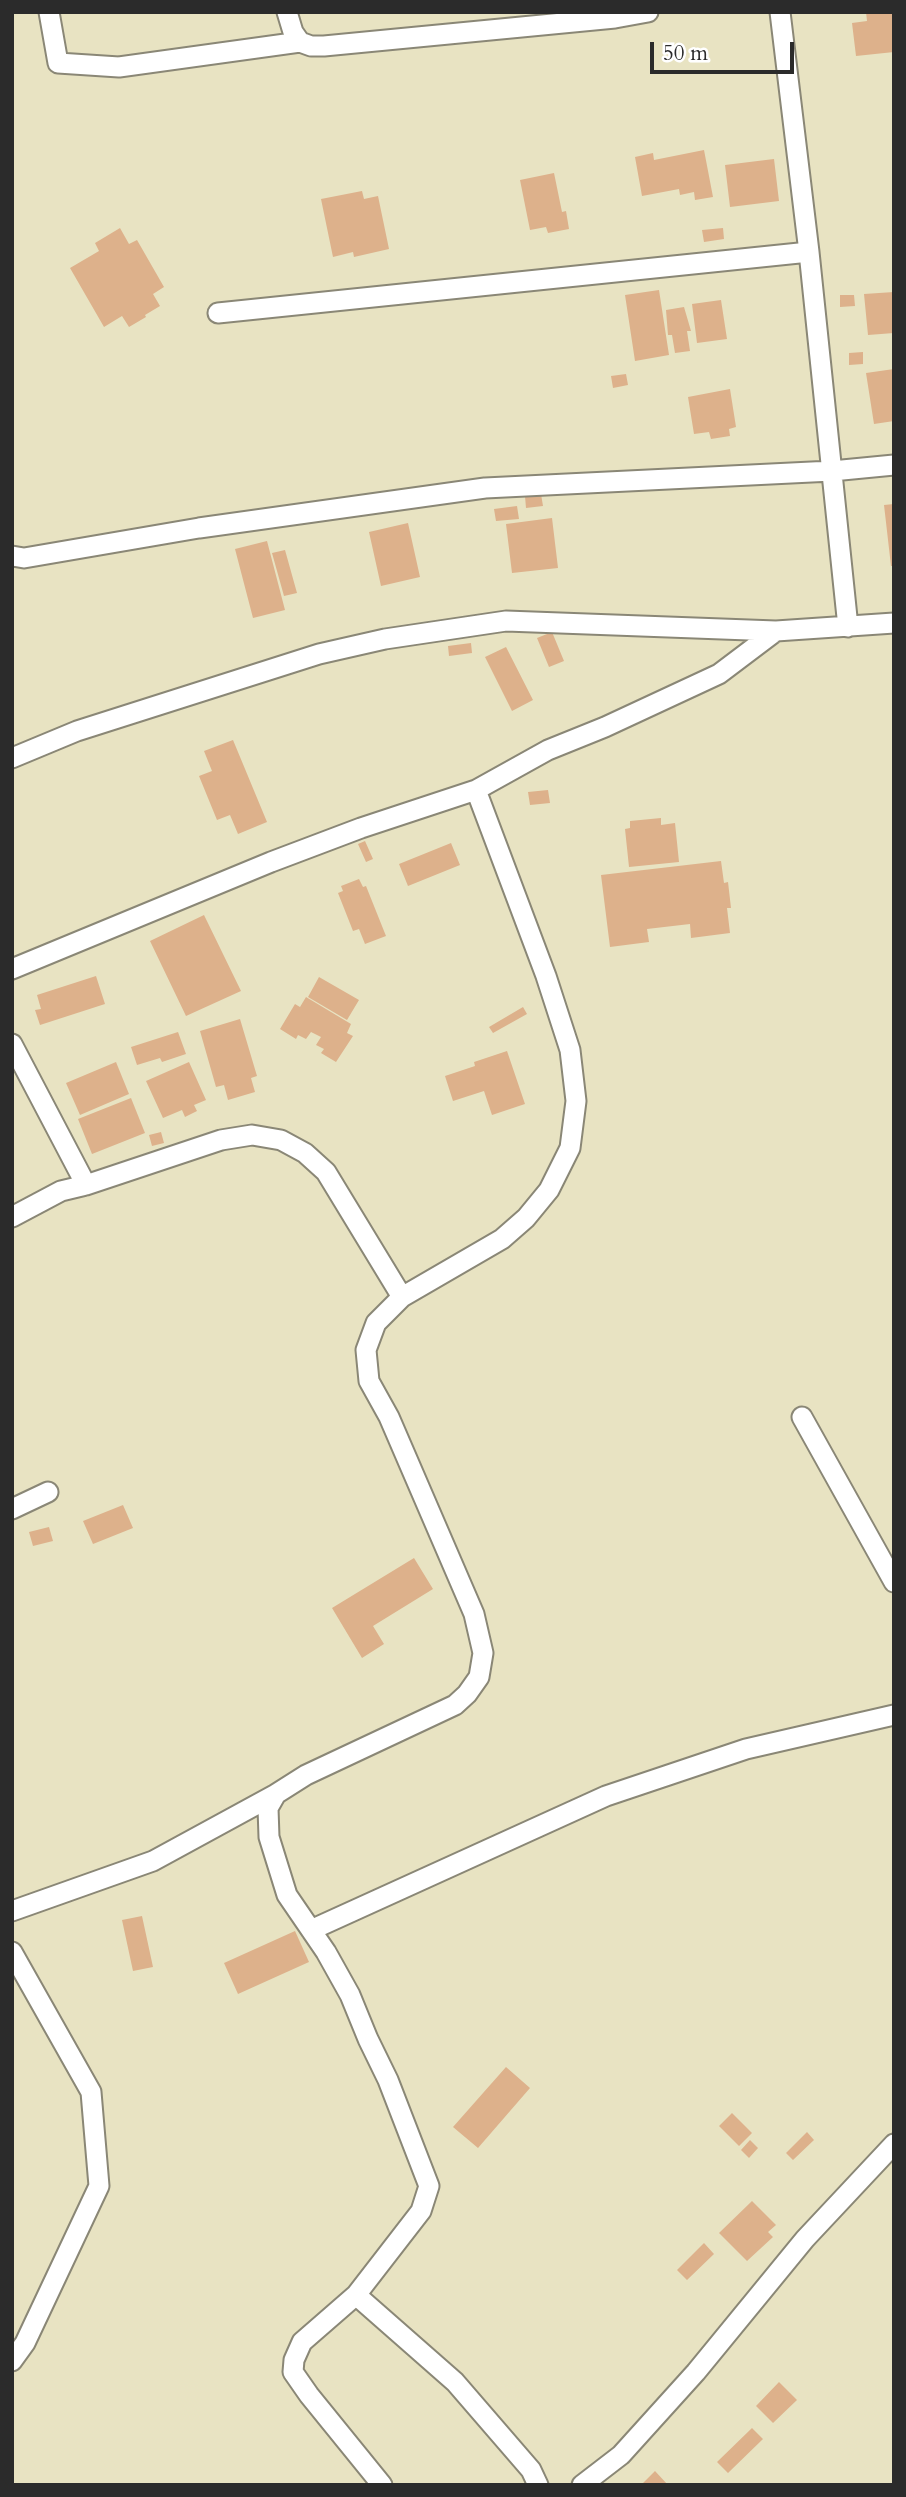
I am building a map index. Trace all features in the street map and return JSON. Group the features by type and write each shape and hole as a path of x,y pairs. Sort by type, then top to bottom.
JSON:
{"street":[{"path":"49,12 58,63 119,67 300,42 311,46 324,46 615,18 648,12"},
{"path":"287,12 293,32 300,42"},
{"path":"780,12 809,252 848,627"},
{"path":"218,313 809,252"},
{"path":"12,556 24,558 199,528 485,488 832,471 894,465"},
{"path":"12,758 77,731 319,654 384,639 506,621 776,631 894,623"},
{"path":"12,969 271,862 361,828 476,790 548,750 605,727 719,674 776,631"},
{"path":"12,1911 153,1861 306,1775 456,1705 479,1677 482,1653 474,1614 389,1417 369,1381 366,1350 376,1323 402,1297 502,1239 526,1218 550,1190 570,1148 576,1101 570,1050 546,976 476,790"},
{"path":"12,1044 86,1185"},
{"path":"12,1217 61,1191 221,1140 252,1135 281,1140 305,1153 326,1172 402,1297"},
{"path":"802,1417 894,1582"},
{"path":"12,1509 48,1492"},
{"path":"311,1930 606,1796 746,1749 894,1715"},
{"path":"276,1794 268,1808 269,1837 287,1895 350,1995 388,2080 429,2186 421,2211 356,2295 302,2342 294,2360 293,2372 382,2485"},
{"path":"12,1952 91,2092 99,2186 25,2343 12,2361"},
{"path":"582,2485 621,2455 696,2371 805,2239 894,2144"},
{"path":"356,2295 455,2382 531,2470 538,2485"}],"building":[{"path":"866,12 891,12 894,17 894,52 856,56 852,23 867,21"},
{"path":"704,150 713,197 695,200 694,192 680,195 679,189 642,196 635,157 653,153 654,160"},
{"path":"774,159 779,201 730,207 725,165"},
{"path":"554,173 562,212 566,211 569,229 548,233 546,227 530,230 520,180"},
{"path":"362,191 364,199 378,196 389,249 354,257 353,252 333,257 321,199"},
{"path":"120,228 129,244 137,240 164,287 153,294 160,306 145,315 146,317 129,327 122,316 104,327 70,268 99,251 95,243"},
{"path":"723,228 724,239 704,242 702,230"},
{"path":"659,290 669,355 635,361 625,295"},
{"path":"894,292 894,333 868,335 864,294"},
{"path":"840,295 854,295 855,306 840,307"},
{"path":"721,300 727,339 697,343 692,304"},
{"path":"684,307 691,331 687,331 690,351 675,353 672,335 668,335 666,310"},
{"path":"863,352 863,364 849,365 849,353"},
{"path":"894,369 894,421 874,424 866,373"},
{"path":"626,374 628,385 613,388 611,376"},
{"path":"730,389 736,427 729,429 730,436 711,439 709,432 694,434 688,397"},
{"path":"541,494 543,506 526,508 525,496"},
{"path":"894,504 894,566 891,566 884,505"},
{"path":"517,506 519,519 496,521 494,509"},
{"path":"552,518 558,568 512,573 506,524"},
{"path":"408,523 420,577 381,586 369,532"},
{"path":"267,541 285,610 253,618 235,549"},
{"path":"285,550 297,593 284,596 272,553"},
{"path":"552,632 564,661 549,667 537,638"},
{"path":"471,643 472,653 449,656 448,646"},
{"path":"506,647 533,700 512,711 485,657"},
{"path":"233,740 267,822 238,834 230,815 217,820 199,776 212,771 204,751"},
{"path":"548,790 550,803 530,805 528,792"},
{"path":"661,818 661,825 675,823 679,862 629,867 625,829 630,828 630,821"},
{"path":"365,841 373,859 366,862 358,844"},
{"path":"451,843 460,865 408,886 399,864"},
{"path":"721,861 724,883 728,882 730,933 691,938 690,924 647,929 649,942 610,947 601,875"},
{"path":"359,879 363,887 366,886 386,936 365,944 359,929 353,931 338,893 343,891 341,886"},
{"path":"204,915 241,991 186,1016 150,941"},
{"path":"96,976 105,1004 40,1025 35,1010 41,1009 37,995"},
{"path":"319,977 359,1000 347,1020 308,997"},
{"path":"306,997 351,1024 347,1033 353,1036 336,1062 321,1053 324,1049 316,1045 321,1037 311,1032 306,1039 298,1035 296,1039 280,1029 295,1004 300,1007"},
{"path":"523,1007 527,1014 493,1033 489,1027"},
{"path":"240,1019 257,1076 251,1078 255,1092 228,1100 224,1085 216,1087 200,1031"},
{"path":"178,1032 186,1054 162,1062 160,1058 137,1065 131,1047"},
{"path":"507,1051 525,1104 492,1115 484,1091 453,1101 445,1076 475,1066 474,1062"},
{"path":"116,1062 129,1094 80,1115 66,1083"},
{"path":"189,1062 206,1100 194,1105 197,1111 185,1117 182,1110 163,1118 146,1081"},
{"path":"131,1098 145,1133 92,1154 78,1119"},
{"path":"161,1132 164,1143 152,1146 149,1135"},
{"path":"123,1505 133,1528 93,1544 83,1521"},
{"path":"49,1527 53,1541 33,1546 29,1532"},
{"path":"414,1558 433,1589 373,1626 384,1644 362,1658 332,1608"},
{"path":"142,1916 153,1967 133,1971 122,1920"},
{"path":"295,1931 309,1962 238,1994 224,1963"},
{"path":"506,2067 530,2088 478,2148 453,2127"},
{"path":"732,2113 752,2133 739,2146 719,2126"},
{"path":"807,2132 814,2140 793,2160 786,2153"},
{"path":"750,2140 758,2148 749,2158 741,2150"},
{"path":"752,2201 776,2225 768,2232 773,2237 747,2261 719,2233"},
{"path":"704,2243 714,2254 687,2280 677,2270"},
{"path":"779,2382 797,2400 773,2423 756,2406"},
{"path":"752,2428 763,2439 728,2473 717,2462"},
{"path":"655,2471 668,2485 641,2485"}]}
